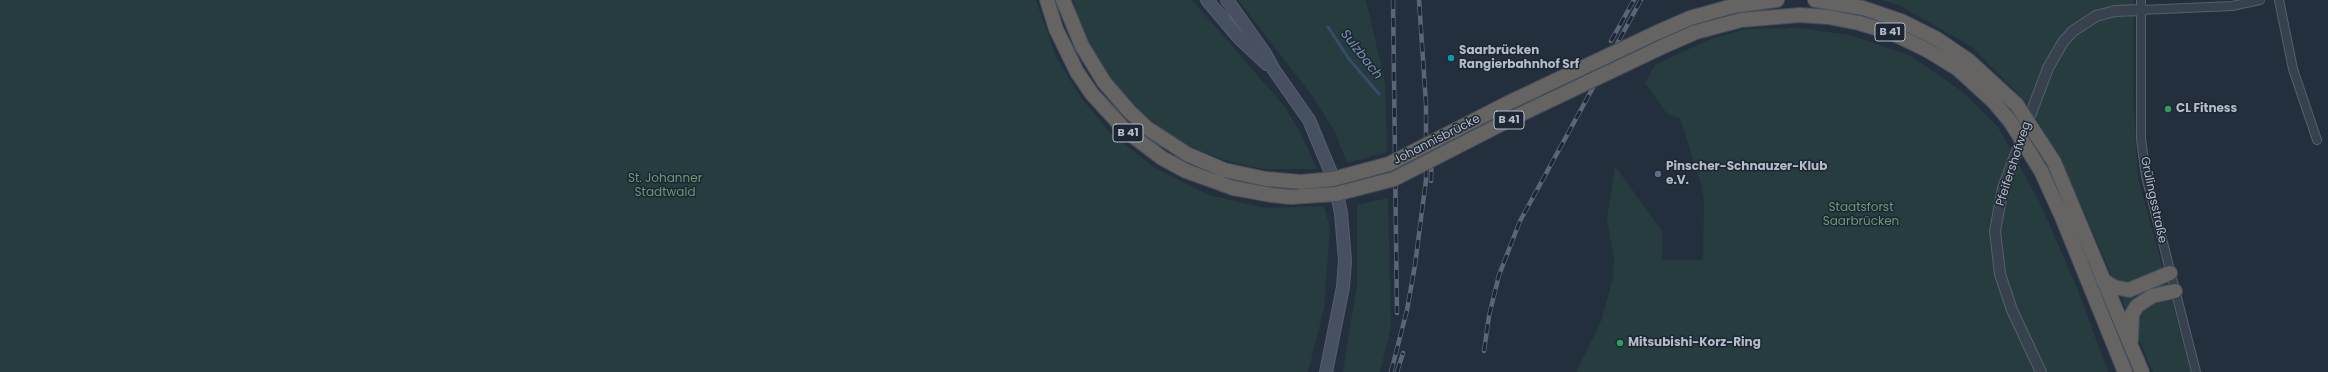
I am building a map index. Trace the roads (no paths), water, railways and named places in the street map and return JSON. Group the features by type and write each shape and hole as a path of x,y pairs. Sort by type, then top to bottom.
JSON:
{"highway":[{"name":"Johannisbrücke","path":"1047,0 1056,29 1077,72 1092,94 1125,130 1162,158 1186,171 1233,188 1291,197 1336,194 1363,188 1394,178 1515,117 1696,32 1741,20 1800,15 1828,17 1860,23 1892,33 1927,50 1958,69 1993,101 2010,121 2041,171 2062,217 2125,372"},
{"name":"Johannisbrücke","path":"1063,0 1072,26 1104,82 1129,111 1147,128 1187,154 1206,164 1240,174 1266,179 1310,182 1360,174 1388,164 1508,103 1690,18 1733,6 1777,0"},
{"name":"B 41","path":"1815,0 1863,8 1901,22 1937,39 1968,60 2017,105 2054,162 2142,372"},
{"path":"2103,280 2114,287 2129,290 2170,273"},
{"path":"2132,349 2130,326 2132,314 2136,306 2152,296 2175,292"}],"main road":[{"path":"1207,0 1239,38 1274,70"},
{"path":"1227,0 1264,52 1274,70 1295,97 1321,143 1334,180 1341,214 1345,254 1344,287 1326,372"}],"street":[{"path":"2141,5 2232,6 2260,0"},
{"path":"2279,0 2293,69 2317,140"},
{"name":"Grülingsstraße","path":"2141,5 2141,120 2143,158 2150,194 2196,372"},
{"name":"Pfeifershofweg","path":"2041,372 2012,310 2000,274 1995,231 2003,188 2048,68 2063,42 2073,31 2096,16 2141,5"}],"waterway":[{"name":"Sulzbach","path":"1328,27 1349,59 1379,94"}],"railway":[{"path":"1393,0 1397,313"},
{"path":"1391,372 1407,310 1415,265 1426,180 1426,104 1419,0"},
{"path":"1611,41 1634,0"},
{"path":"1484,351 1489,316 1499,275 1520,221 1641,0"},
{"path":"1431,181 1432,145"},
{"path":"1397,372 1403,353"}],"place":[{"name":"Saarbrücken Rangierbahnhof Srf","path":"1451,58"},
{"name":"CL Fitness","path":"2168,109"},
{"name":"Pinscher-Schnauzer-Klub e.V.","path":"1658,174"},
{"name":"Mitsubishi-Korz-Ring","path":"1620,343"}],"park label":[{"name":"St. Johanner Stadtwald","path":"665,186"},
{"name":"Staatsforst Saarbrücken","path":"1861,215"}]}
